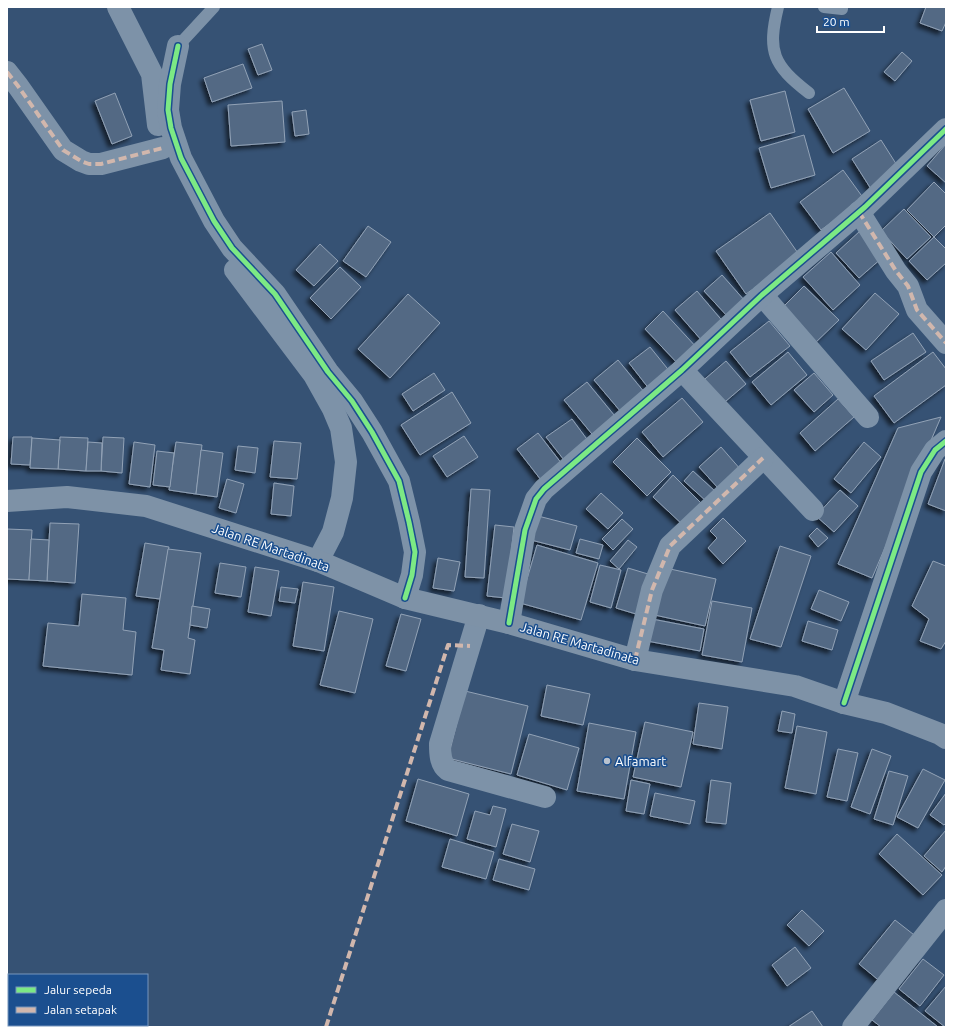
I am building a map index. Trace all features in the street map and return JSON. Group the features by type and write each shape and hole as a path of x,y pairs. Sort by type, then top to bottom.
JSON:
{"highway":[{"name":"Jalan RE Martadinata","path":"7,501 67,497 146,506 318,561 405,598 509,623 635,660 795,686 844,703 886,713 944,733"}],"street":[{"path":"118,7 161,79 171,128 181,158 214,221 233,268 314,375 342,405 372,432 399,481 415,552 412,575 405,598"},
{"path":"178,46 161,79 156,119 163,148 191,202 226,251"},
{"path":"7,72 63,150 81,161 89,164 101,164 163,148"},
{"path":"509,623 525,530 536,499 544,489 682,370 762,295 859,212 946,129"},
{"path":"859,212 896,271 908,286 917,310 946,343"},
{"path":"762,295 868,416"},
{"path":"682,370 813,510"},
{"path":"318,561 333,532 342,498 346,462 341,428 342,405"},
{"path":"844,703 921,472 935,450 945,439"},
{"path":"635,660 652,590 670,546 764,458"},
{"path":"479,615 440,744 440,755 444,767 448,770 545,797"},
{"path":"853,1027 946,910"}],"lane":[{"path":"178,46 214,7"},
{"path":"778,7 774,26 774,51 780,67 796,83 809,93"},
{"path":"824,7 842,9 842,7"}],"building":[{"path":"926,7 946,7 946,22 942,31 920,23"},
{"path":"262,44 272,70 258,75 248,49"},
{"path":"902,52 912,61 895,81 884,72"},
{"path":"243,64 252,88 212,102 204,78"},
{"path":"844,88 870,131 833,153 808,109"},
{"path":"785,91 795,132 761,141 750,100"},
{"path":"115,93 132,136 112,144 95,101"},
{"path":"282,101 285,142 231,146 228,105"},
{"path":"306,110 309,134 295,136 292,112"},
{"path":"804,135 815,175 771,188 759,148"},
{"path":"881,140 900,170 871,189 852,159"},
{"path":"946,144 946,183 927,166"},
{"path":"843,170 864,199 821,230 800,202"},
{"path":"934,182 946,194 946,225 934,237 907,210"},
{"path":"904,209 931,237 907,259 881,231"},
{"path":"770,213 800,256 746,294 716,251"},
{"path":"368,226 391,242 366,277 343,261"},
{"path":"860,231 883,257 859,278 836,253"},
{"path":"934,237 946,249 946,263 927,280 909,261"},
{"path":"320,244 338,261 314,286 296,270"},
{"path":"831,252 860,285 833,310 803,277"},
{"path":"340,267 361,287 331,319 310,298"},
{"path":"722,275 745,301 728,317 704,291"},
{"path":"804,286 839,320 813,345 779,311"},
{"path":"697,291 725,324 703,342 675,310"},
{"path":"875,293 899,314 866,350 842,329"},
{"path":"408,294 440,323 390,378 358,349"},
{"path":"663,311 698,349 680,366 645,329"},
{"path":"769,321 790,346 750,377 730,352"},
{"path":"913,333 926,352 884,380 871,361"},
{"path":"650,347 671,373 650,390 629,363"},
{"path":"788,352 807,375 771,405 752,382"},
{"path":"933,352 946,369 946,385 894,423 874,396"},
{"path":"618,360 645,393 621,412 594,380"},
{"path":"726,361 746,384 719,407 699,384"},
{"path":"434,373 445,390 413,411 402,394"},
{"path":"814,373 833,395 814,412 794,390"},
{"path":"587,382 619,421 596,439 564,400"},
{"path":"452,392 471,423 420,455 401,425"},
{"path":"682,398 703,422 663,457 642,432"},
{"path":"838,399 854,417 815,451 800,433"},
{"path":"941,417 872,578 838,564 898,428"},
{"path":"572,419 589,442 564,460 546,437"},
{"path":"538,433 562,464 541,480 517,449"},
{"path":"464,436 478,457 447,477 433,456"},
{"path":"13,437 32,437 30,465 11,464"},
{"path":"60,437 88,438 86,471 58,469"},
{"path":"103,437 124,438 122,473 101,471"},
{"path":"32,438 60,440 58,469 30,468"},
{"path":"637,438 671,472 647,496 613,462"},
{"path":"274,441 301,443 297,479 270,477"},
{"path":"88,442 102,443 101,471 86,471"},
{"path":"134,442 155,445 150,487 129,484"},
{"path":"176,442 202,445 196,494 169,490"},
{"path":"864,442 881,457 851,493 834,479"},
{"path":"238,446 258,448 255,473 235,470"},
{"path":"721,447 741,470 718,488 699,467"},
{"path":"201,450 223,453 217,497 196,494"},
{"path":"157,451 174,453 170,487 153,485"},
{"path":"946,459 946,511 928,504"},
{"path":"693,471 715,491 706,501 684,481"},
{"path":"673,475 703,505 683,525 653,497"},
{"path":"227,479 244,484 236,513 219,508"},
{"path":"274,483 294,486 291,516 271,514"},
{"path":"471,489 490,490 484,578 465,577"},
{"path":"840,490 858,506 834,532 816,516"},
{"path":"601,493 623,513 608,529 586,509"},
{"path":"538,516 577,526 570,550 531,540"},
{"path":"723,518 746,541 723,564 708,548 717,538 710,531"},
{"path":"622,519 633,529 613,550 602,539"},
{"path":"50,523 79,524 75,583 47,581"},
{"path":"495,525 514,527 506,598 487,596"},
{"path":"817,528 828,538 818,547 809,536"},
{"path":"7,529 32,530 29,580 7,579"},
{"path":"31,539 49,540 47,581 29,580"},
{"path":"580,539 603,545 599,559 576,553"},
{"path":"628,540 637,547 619,569 610,561"},
{"path":"145,543 169,547 160,599 136,596"},
{"path":"537,545 598,563 581,620 520,603"},
{"path":"780,546 811,556 781,647 750,639"},
{"path":"168,549 201,553 188,638 195,640 190,674 161,670 164,650 152,648"},
{"path":"438,558 460,562 454,591 433,588"},
{"path":"933,561 946,566 946,641 941,649 920,641 929,619 912,606"},
{"path":"220,563 246,567 241,597 215,593"},
{"path":"600,565 621,570 611,608 590,602"},
{"path":"255,567 279,571 271,616 248,612"},
{"path":"661,567 716,579 705,626 650,614"},
{"path":"628,568 658,577 646,617 616,608"},
{"path":"303,582 334,587 324,651 293,646"},
{"path":"281,587 298,589 295,603 279,601"},
{"path":"819,590 849,602 841,621 811,609"},
{"path":"82,594 126,598 123,630 136,632 132,675 43,666 48,623 79,626"},
{"path":"712,601 752,608 742,662 702,655"},
{"path":"192,606 210,609 207,628 190,625"},
{"path":"339,611 373,619 355,693 320,685"},
{"path":"401,614 421,619 406,671 386,666"},
{"path":"652,619 704,629 700,651 647,641"},
{"path":"808,621 838,630 832,650 802,641"},
{"path":"547,685 590,694 583,725 541,716"},
{"path":"465,691 528,706 511,774 448,758"},
{"path":"699,703 728,707 722,749 693,744"},
{"path":"782,711 795,714 792,733 778,731"},
{"path":"645,722 693,732 681,787 633,777"},
{"name":"Alfamart","path":"589,723 636,732 624,799 577,791"},
{"path":"797,726 827,732 816,794 785,788"},
{"path":"529,734 579,748 567,790 517,775"},
{"path":"838,749 858,753 847,801 827,797"},
{"path":"872,749 891,756 870,814 851,807"},
{"path":"923,769 945,780 918,828 897,817"},
{"path":"889,771 908,776 893,825 874,819"},
{"path":"418,779 469,794 457,836 406,821"},
{"path":"631,780 650,784 644,814 626,811"},
{"path":"711,780 731,783 726,824 706,822"},
{"path":"655,793 695,801 690,824 650,816"},
{"path":"946,793 946,823 944,825 930,815"},
{"path":"493,806 506,809 496,847 467,839 475,811 490,815"},
{"path":"512,824 539,831 530,862 503,854"},
{"path":"946,830 946,866 942,872 924,856"},
{"path":"897,834 942,875 923,895 879,854"},
{"path":"450,839 494,852 486,879 442,867"},
{"path":"499,859 535,869 529,890 493,880"},
{"path":"802,910 824,931 809,946 787,925"},
{"path":"895,920 918,938 882,983 859,964"},
{"path":"795,947 811,968 787,986 772,965"},
{"path":"923,959 944,975 920,1006 899,989"},
{"path":"946,986 946,1027 945,1027 925,1011"},
{"path":"894,992 938,1027 881,1027 872,1020"},
{"path":"812,1011 823,1027 788,1027"}],"marked path":[{"path":"7,72 63,150 81,161 89,164 101,164 163,148"},
{"path":"859,212 896,271 908,286 917,310 946,343"},
{"path":"635,660 652,590 670,546 763,458"},
{"path":"326,1027 448,645 470,646"}],"cycle path":[{"path":"178,46 170,84 168,110 171,128 181,158 214,221 232,248 275,294 328,372 352,401 372,432 399,481 415,552 412,575 405,598"},
{"path":"509,623 525,530 536,499 544,489 682,370 762,295 865,207 946,129"},
{"path":"844,703 921,472 935,450 946,441"}],"place":[{"name":"Alfamart","path":"607,761"}]}
